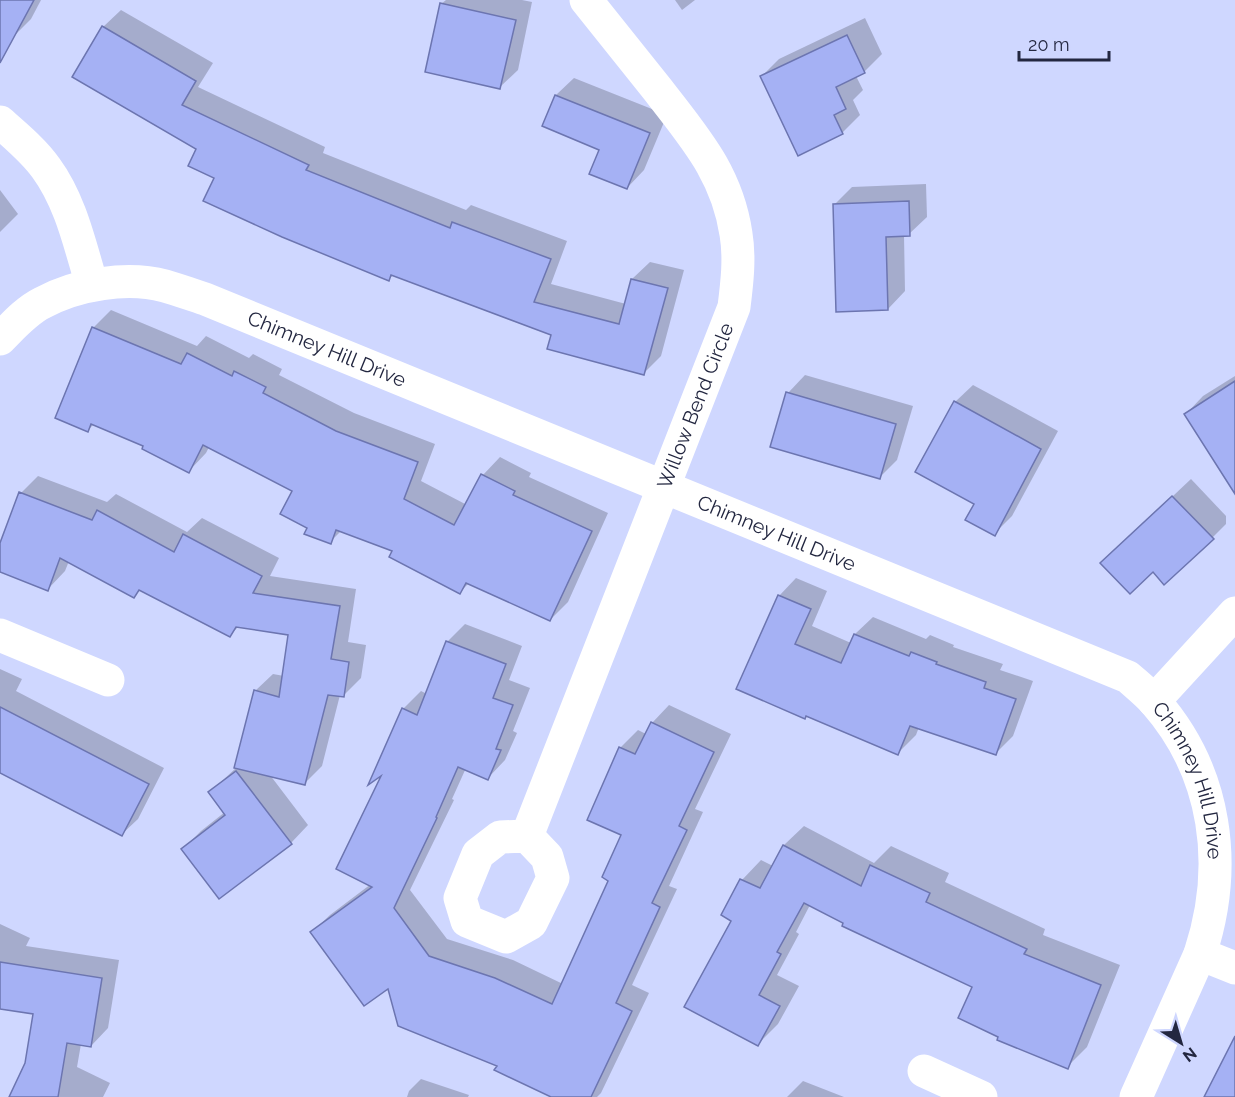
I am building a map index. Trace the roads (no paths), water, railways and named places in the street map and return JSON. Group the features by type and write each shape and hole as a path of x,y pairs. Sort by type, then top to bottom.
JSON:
{"street":[{"name":"Willow Bend Circle","path":"527,836 734,308 738,270 736,235 728,200 704,149 586,0"},
{"path":"0,122 24,143 46,168 63,196 92,285"},
{"name":"Chimney Hill Drive","path":"0,339 20,318 42,303 71,291 92,285 126,281 164,285 1128,677 1154,701 1181,737 1200,774 1211,815 1216,863 1214,899 1200,954 1136,1097"},
{"path":"1154,701 1235,613"},
{"path":"0,635 108,680"},
{"path":"1200,954 1235,968"},
{"path":"924,1071 981,1097"}]}
